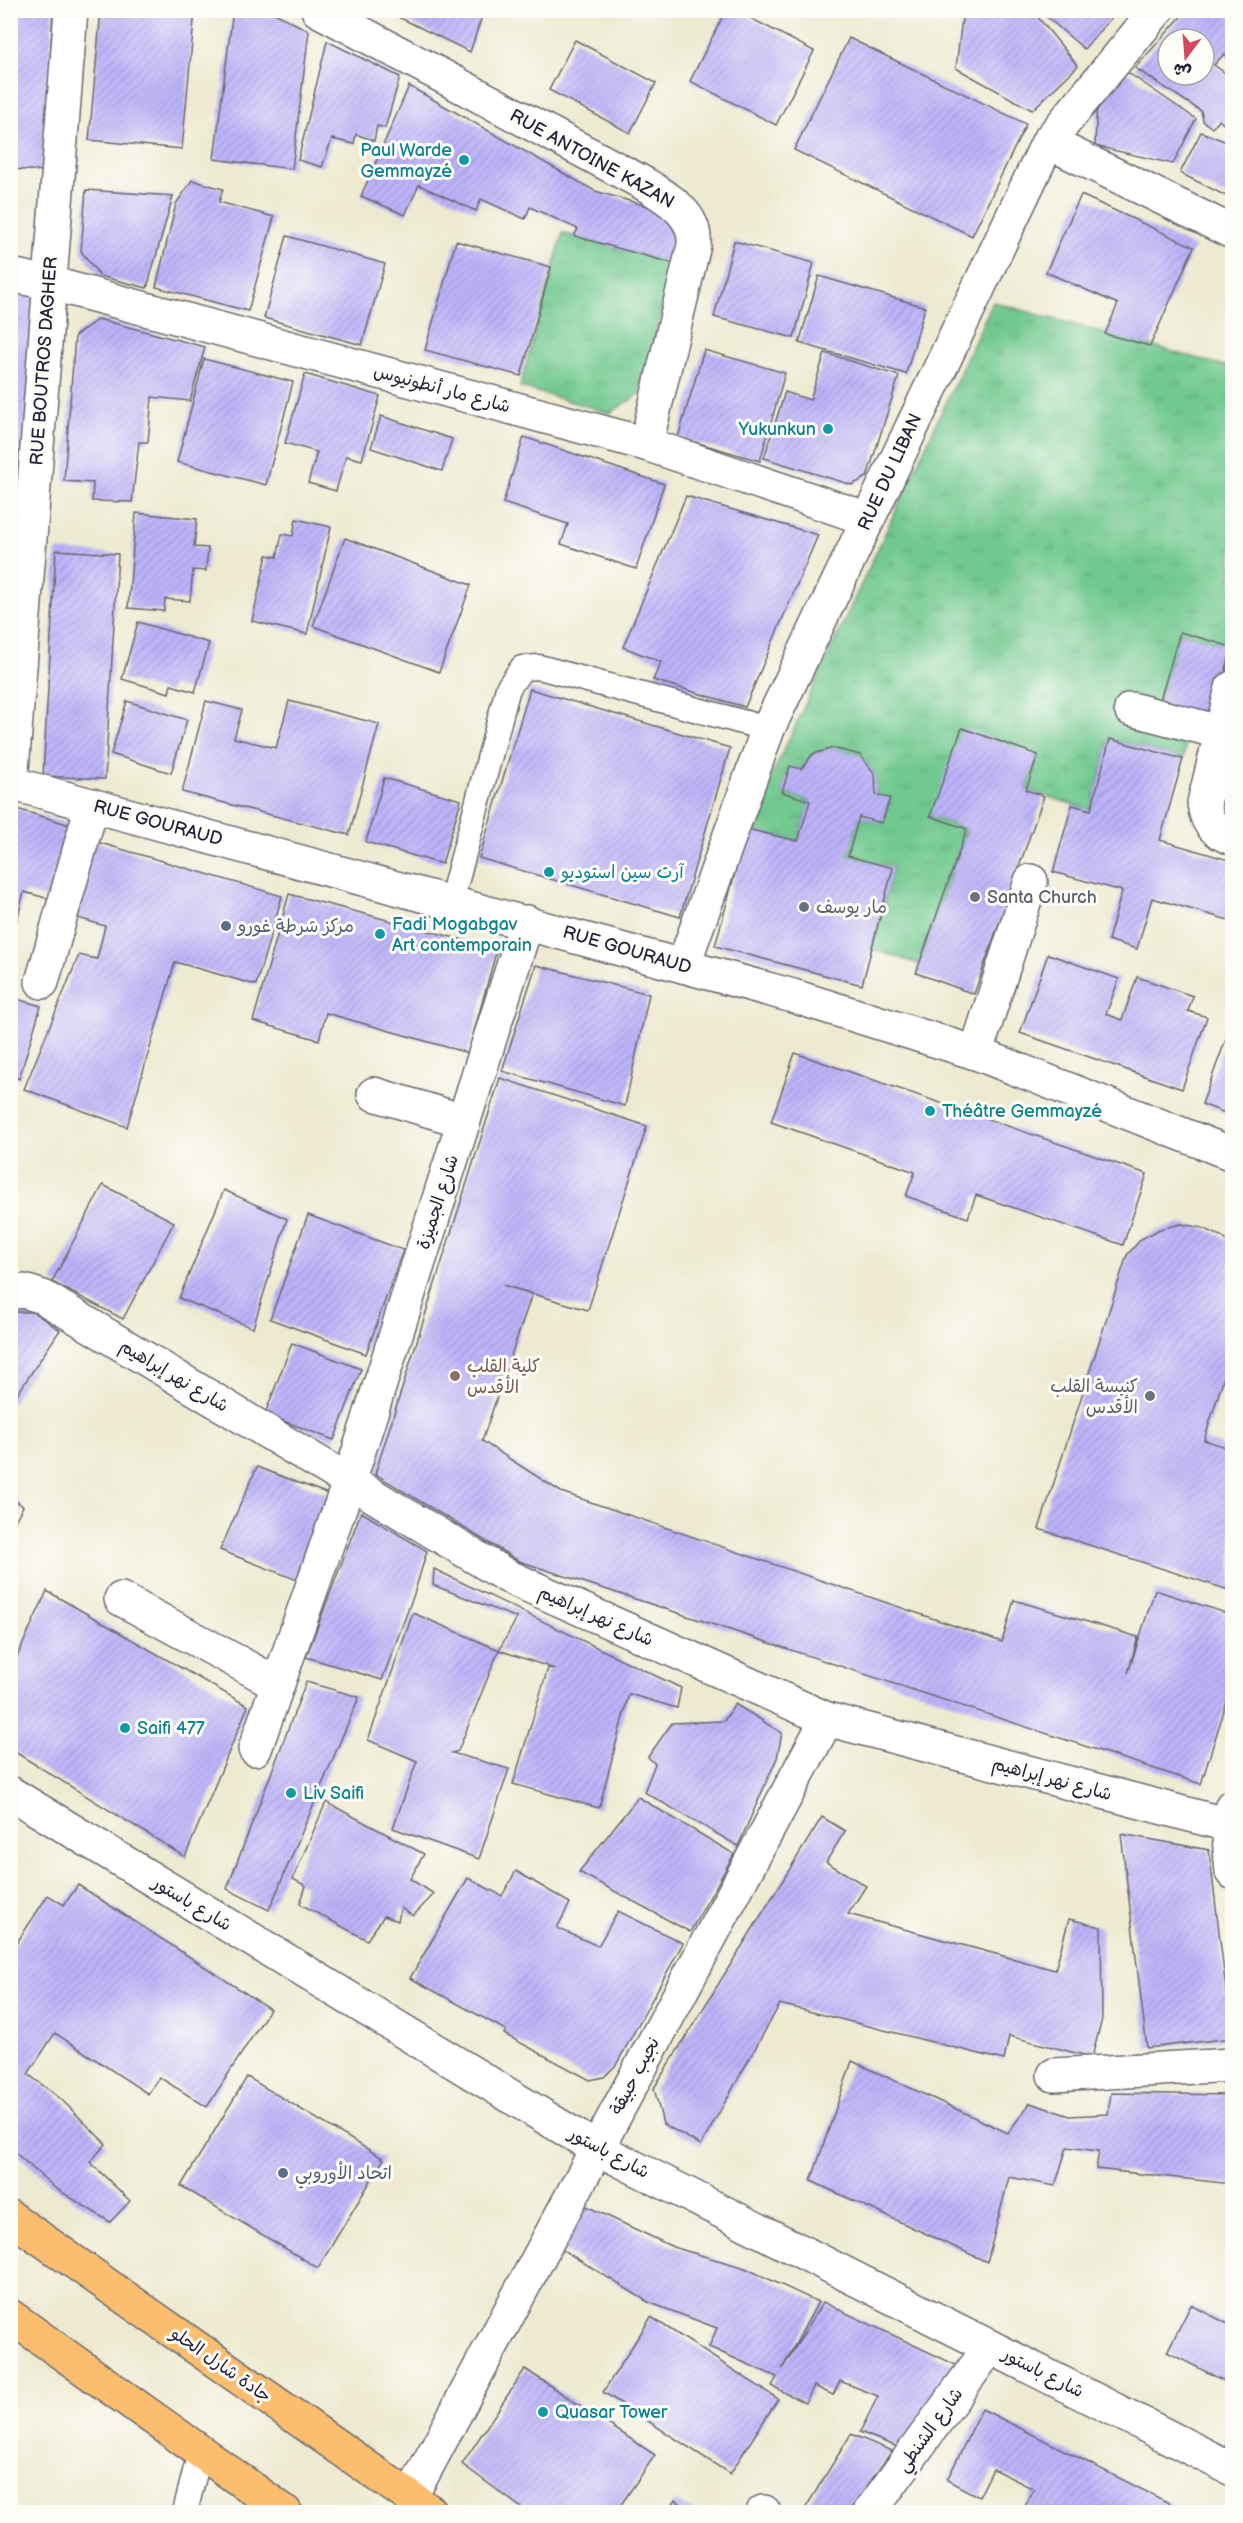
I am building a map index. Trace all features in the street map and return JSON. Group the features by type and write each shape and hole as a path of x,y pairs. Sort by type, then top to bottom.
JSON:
{"highway":[{"name":"جادة شارل الحلو","path":"10,2217 421,2505"},
{"path":"10,2316 285,2512"}],"street":[{"name":"RUE BOUTROS DAGHER","path":"11,783 71,10"},
{"name":"RUE ANTOINE KAZAN","path":"318,10 643,183 681,210 691,225 695,236 694,245 646,444"},
{"name":"RUE DU LIBAN","path":"683,966 768,729 1048,142 1157,10"},
{"path":"1048,142 1233,232"},
{"name":"شارع مار أنطونيوس","path":"10,275 50,283 646,444 868,519"},
{"path":"1233,688 1220,732 1204,803 1206,817 1211,826 1223,835 1233,838"},
{"path":"1131,709 1220,732"},
{"name":"RUE GOURAUD","path":"11,783 793,996 976,1053 1233,1154"},
{"path":"42,982 92,805"},
{"path":"976,1053 1031,880"},
{"name":"شارع الجميزة","path":"255,1749 349,1482 527,922"},
{"path":"374,1094 464,1121"},
{"name":"شارع نهر إبراهيم","path":"10,1293 24,1291 43,1297 507,1576 827,1719 1231,1819"},
{"path":"121,1599 278,1684"},
{"name":"نجيب حبيقة","path":"421,2505 596,2148 827,1719"},
{"name":"شارع باستور","path":"10,1793 596,2148 1233,2469"},
{"path":"1231,1819 1233,1872"},
{"path":"1054,2075 1233,2065"},
{"name":"شارع الشنطي","path":"870,2512 990,2347"}],"lane":[{"path":"451,902 508,687 522,668 539,667 768,729"},
{"path":"185,2512 200,2452"}],"green space":[{"path":"563,233 675,264 639,394 610,413 520,387"},
{"path":"993,302 1232,368 1232,647 1180,632 1158,707 1191,717 1183,759 1110,739 1091,810 1026,790 1038,755 930,816 967,829 919,964 872,949 893,868 848,856 859,817 882,823 890,799 876,795 875,774 860,755 833,748 813,754 801,769 790,767 782,792 810,801 798,841 747,829"}],"building":[{"path":"10,10 53,10 44,171 10,169"},
{"path":"101,10 195,10 182,149 89,140"},
{"path":"233,10 269,10 309,31 292,169 214,159"},
{"path":"384,10 484,10 470,52"},
{"path":"726,10 735,10 814,51 776,125 690,81"},
{"path":"963,10 1032,10 1078,66 1032,110 956,68"},
{"path":"1039,10 1118,10 1084,49"},
{"path":"1187,10 1232,10 1232,60 1224,54 1216,63 1216,27 1172,27"},
{"path":"849,38 1026,124 972,236 794,150"},
{"path":"575,40 656,83 630,133 549,90"},
{"path":"327,41 400,77 385,128 377,126 374,141 356,134 354,144 332,139 322,167 298,160"},
{"path":"1156,45 1156,82 1135,68"},
{"path":"1216,66 1232,78 1232,94 1226,103 1232,109 1232,132 1219,120 1212,128 1203,121 1201,111 1164,87 1216,87"},
{"path":"1124,70 1196,119 1173,164 1095,146 1097,101"},
{"path":"409,86 595,191 664,211 679,240 675,264 574,236 578,229 530,207 525,219 481,199 476,211 419,185 405,215 361,196"},
{"path":"1201,132 1232,144 1232,185 1226,196 1180,173"},
{"path":"192,180 223,189 219,202 274,217 248,311 156,287 176,204"},
{"path":"86,190 173,196 147,288 100,276 81,251"},
{"path":"1081,195 1194,247 1150,346 1105,334 1118,304 1046,272"},
{"path":"287,236 385,264 362,345 264,318"},
{"path":"456,241 551,267 521,376 425,350"},
{"path":"734,241 814,263 794,338 714,317"},
{"path":"819,276 925,307 906,374 799,343"},
{"path":"10,292 35,294 16,574 10,574"},
{"path":"98,319 205,347 190,401 152,397 148,442 139,442 132,502 92,501 93,483 64,481 75,336"},
{"path":"704,350 785,373 760,461 678,437"},
{"name":"Yukunkun","path":"825,353 899,376 867,477 852,485 764,458 785,392 810,400"},
{"path":"204,359 293,382 266,485 177,462"},
{"path":"305,374 380,396 362,460 346,456 336,491 308,483 317,452 285,443"},
{"path":"381,416 452,439 442,471 371,448"},
{"path":"524,437 664,484 636,569 561,544 568,524 503,503"},
{"path":"686,496 818,535 745,707 653,680 661,662 623,647"},
{"path":"136,513 197,519 194,547 208,548 206,571 193,570 190,601 165,599 164,611 128,608"},
{"path":"296,519 331,527 307,634 252,621 267,555 277,557 282,534 293,536"},
{"path":"345,538 471,585 439,672 313,626"},
{"path":"56,550 118,554 105,779 43,776"},
{"path":"138,622 209,643 195,692 171,685 169,693 122,679"},
{"path":"1180,632 1232,647 1212,723 1158,707"},
{"path":"530,689 730,748 680,917 479,858"},
{"path":"127,701 187,720 171,773 111,754"},
{"path":"206,701 242,710 234,738 276,748 289,701 379,724 349,835 182,792"},
{"name":"Santa Church","path":"962,728 1038,755 1026,790 1044,796 974,994 916,973 967,829 930,816"},
{"path":"1110,739 1183,759 1160,840 1232,861 1232,921 1152,898 1137,949 1108,940 1122,891 1053,872 1072,805 1091,810"},
{"name":"مار يوسف","path":"833,748 860,755 875,774 876,795 890,798 882,823 859,817 848,856 893,868 862,985 715,946 747,829 798,841 810,801 782,792 790,766 801,769 813,754"},
{"path":"384,778 461,800 442,864 366,842"},
{"path":"10,807 77,827 57,901 24,892 11,944"},
{"path":"90,840 282,896 256,985 175,962 127,1127 24,1089 79,955 97,959 105,926 68,915"},
{"path":"289,894 497,949 468,1053 326,1013 319,1040 253,1021"},
{"path":"1048,954 1119,979 1106,1014 1122,1020 1137,977 1193,996 1188,1011 1207,1017 1182,1089 1020,1033"},
{"path":"536,965 649,994 625,1106 502,1071"},
{"path":"10,997 41,1006 19,1079 10,1074"},
{"path":"1232,1023 1232,1116 1202,1104"},
{"path":"795,1053 1147,1174 1123,1245 976,1195 968,1218 906,1196 915,1172 771,1122"},
{"name":"كلية القلب الأقدس","path":"500,1078 647,1126 588,1310 503,1285 532,1294 482,1441 561,1492 1002,1642 1014,1600 1138,1637 1128,1673 1155,1590 1232,1615 1232,1685 1201,1784 519,1561 375,1474"},
{"path":"103,1185 174,1222 123,1319 52,1282"},
{"path":"224,1190 287,1219 253,1328 179,1298"},
{"path":"308,1215 403,1250 366,1354 270,1319"},
{"name":"كنيسة القلب الأقدس","path":"1181,1224 1203,1228 1223,1237 1232,1247 1232,1352 1204,1440 1232,1449 1232,1591 1039,1529 1127,1255 1141,1239 1160,1229"},
{"path":"10,1312 33,1312 60,1330 10,1405"},
{"path":"292,1343 361,1369 334,1440 265,1414"},
{"path":"257,1467 331,1495 300,1581 220,1550"},
{"path":"10,1497 23,1506 10,1530"},
{"path":"361,1512 427,1551 414,1594 382,1680 306,1657"},
{"path":"434,1569 681,1688 677,1708 629,1694 599,1808 513,1784 548,1668 555,1669 499,1650 517,1618 433,1585"},
{"name":"Saifi 477","path":"47,1591 248,1706 185,1857 10,1749 10,1672"},
{"path":"413,1613 499,1650 458,1751 452,1753 509,1769 479,1859 393,1828 417,1761 368,1740"},
{"name":"Liv Saifi","path":"306,1682 359,1697 269,1910 227,1889"},
{"path":"735,1704 782,1733 777,1758 738,1846 644,1792 655,1764 648,1757 672,1723 724,1721"},
{"path":"638,1797 734,1854 690,1932 579,1872"},
{"path":"326,1802 424,1854 410,1879 434,1894 413,1916 401,1908 398,1921 384,1916 367,1940 300,1904 306,1886 293,1879"},
{"path":"822,1817 845,1831 826,1862 866,1886 848,1914 1055,1970 1069,1919 1101,1927 1102,2019 1092,2057 1009,2036 1004,2060 780,2004 701,2145 663,2124 654,2088"},
{"path":"1121,1834 1209,1850 1232,2038 1147,2048"},
{"path":"516,1871 570,1903 557,1928 598,1946 618,1911 683,1943 616,2065 604,2077 590,2080 504,2034 506,2030 410,1978 468,1878 502,1896"},
{"path":"78,1885 270,2009 207,2107 159,2077 148,2094 55,2033 28,2074 61,2099 106,2144 90,2162 130,2201 110,2222 55,2188 10,2148 10,1953 48,1895 64,1905"},
{"path":"852,2061 1008,2133 1030,2103 1070,2116 1108,2114 1111,2093 1231,2095 1232,2184 1096,2169 1099,2151 1067,2147 1055,2186 1009,2177 987,2262 811,2181"},
{"name":"اتحاد الأوروبي","path":"247,2077 384,2159 318,2268 181,2186"},
{"path":"582,2204 673,2247 745,2268 818,2302 782,2369 823,2302 956,2365 900,2448 860,2432 878,2396 840,2381 833,2395 814,2386 805,2403 772,2386 777,2377 709,2347 717,2328 648,2302 561,2249"},
{"path":"1191,2305 1232,2326 1232,2385 1167,2352"},
{"path":"651,2317 778,2399 730,2474 603,2392"},
{"name":"Quasar Tower","path":"525,2369 655,2455 616,2512 527,2512 462,2464"},
{"path":"982,2409 1171,2504 1167,2512 1022,2512 1034,2489 993,2469 979,2497 947,2480"},
{"path":"851,2434 892,2451 849,2512 803,2512"},
{"path":"675,2500 694,2512 667,2512"}],"place":[{"name":"Paul Warde Gemmayzé","path":"464,160"},
{"name":"Yukunkun","path":"828,429"},
{"name":"آرت سين استوديو","path":"549,872"},
{"name":"Santa Church","path":"975,897"},
{"name":"مار يوسف","path":"804,907"},
{"name":"مركز شرطة غورو","path":"226,926"},
{"name":"Fadi Mogabgav Art contemporain","path":"380,934"},
{"name":"Théâtre Gemmayzé","path":"930,1111"},
{"name":"كلية القلب الأقدس","path":"455,1376"},
{"name":"كنيسة القلب الأقدس","path":"1150,1396"},
{"name":"Saifi 477","path":"125,1728"},
{"name":"Liv Saifi","path":"291,1793"},
{"name":"اتحاد الأوروبي","path":"283,2173"},
{"name":"Quasar Tower","path":"543,2412"}]}
